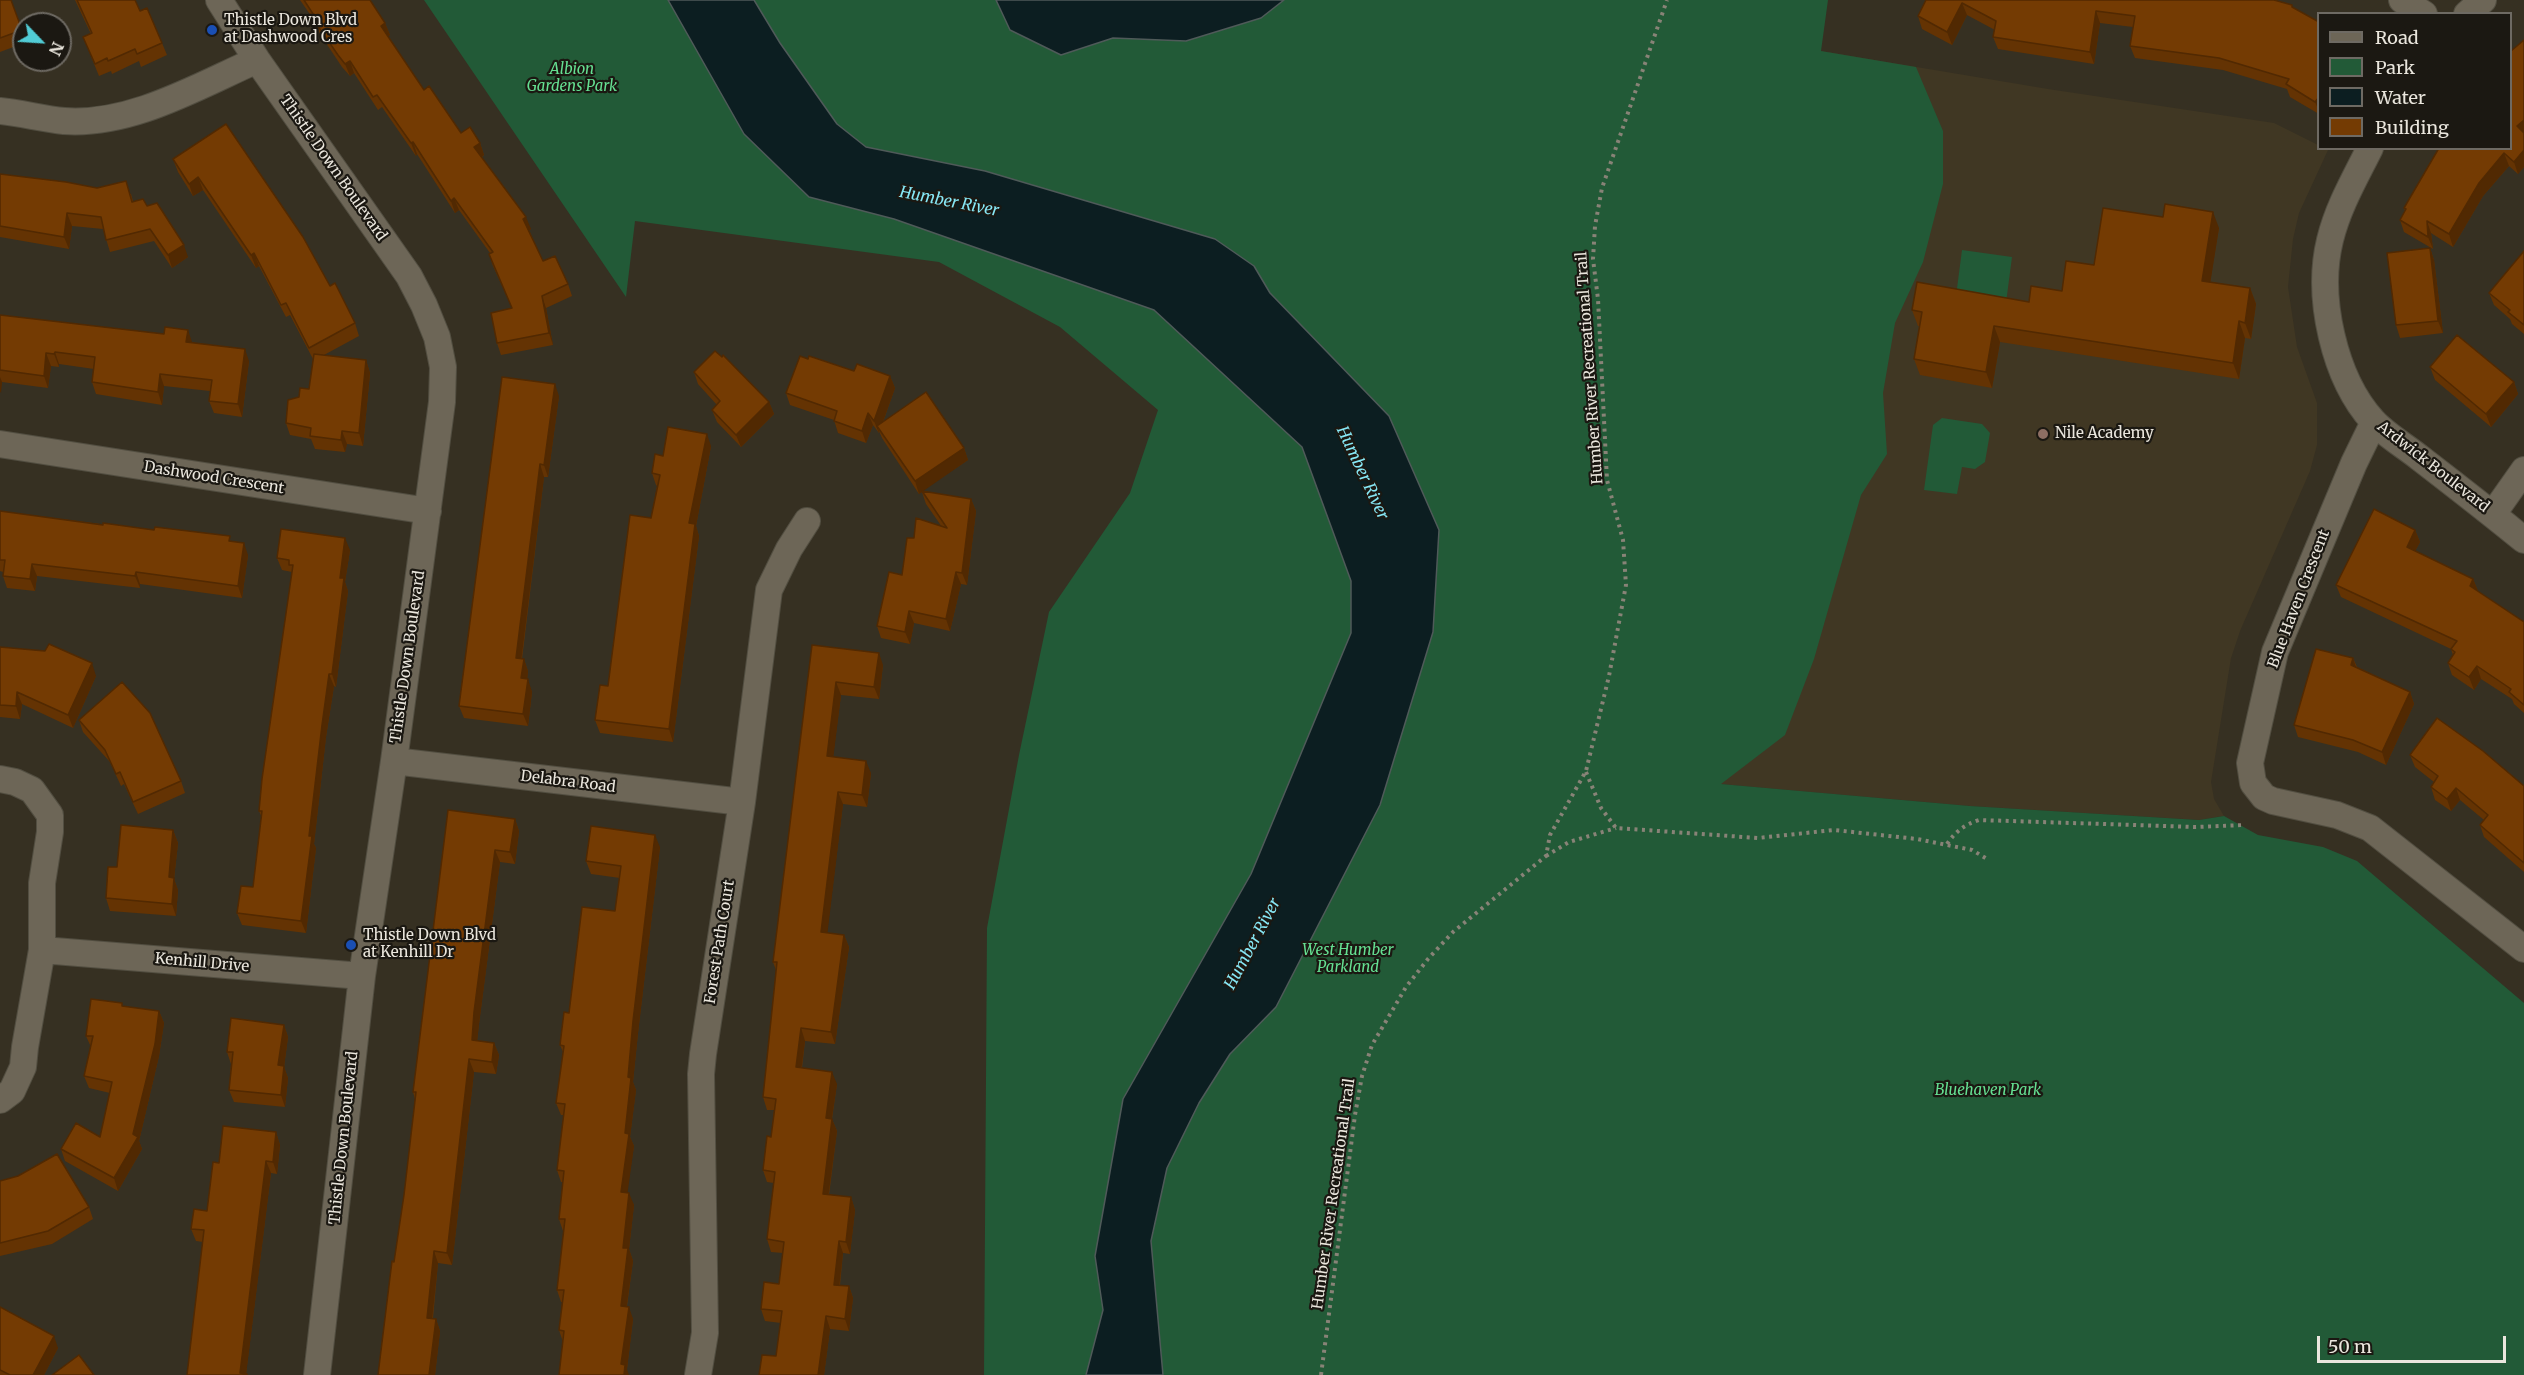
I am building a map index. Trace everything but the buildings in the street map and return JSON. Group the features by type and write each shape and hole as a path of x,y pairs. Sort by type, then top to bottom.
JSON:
{"street":[{"name":"Thistle Down Boulevard","path":"219,0 257,60 409,276 424,305 436,337 443,368 442,402 428,512 362,976 317,1375"},
{"path":"2402,0 2421,12"},
{"path":"2469,12 2483,0"},
{"path":"0,111 65,121 104,119 146,110 257,60"},
{"name":"Ardwick Boulevard","path":"2369,150 2344,200 2329,243 2326,299 2330,330 2352,394 2374,422 2524,540"},
{"name":"Blue Haven Crescent","path":"2374,422 2354,462 2275,652 2250,763 2253,783 2264,797 2273,801 2337,815 2370,828 2524,949"},
{"name":"Dashwood Crescent","path":"0,444 428,512"},
{"path":"2493,514 2524,470"},
{"name":"Forest Path Court","path":"698,1375 705,1333 702,1054 742,802 769,590 789,549 807,521"},
{"name":"Delabra Road","path":"394,761 742,802"},
{"path":"0,779 15,782 32,790 50,815 50,832 42,883 42,950 24,1047 23,1067 12,1091 0,1100"},
{"name":"Kenhill Drive","path":"42,950 362,976"}],"path":[{"name":"Humber River Recreational Trail","path":"1321,1375 1355,1115 1362,1076 1372,1045 1387,1015 1428,959 1453,932 1546,856 1550,835 1586,771 1609,676 1626,585 1623,540 1607,480 1598,299 1593,259 1595,226 1602,188 1667,0"},
{"path":"1586,771 1601,808 1616,828"},
{"path":"1947,844 1965,825 1979,820 2196,826 2244,825"},
{"path":"1546,856 1569,842 1616,828 1758,838 1834,831 1917,838 1972,850 1989,860"}],"shaded area":[{"name":"Nile Academy","path":"1821,51 2048,89 2274,123 2317,144 2317,150 2328,150 2299,213 2293,239 2288,287 2297,347 2317,403 2317,445 2310,471 2240,631 2231,658 2211,782 2214,799 2224,816 2199,820 1970,806 1720,784"}],"green space":[{"name":"West Humber Parkland","path":"424,0 1828,0 1821,51 1916,67 1943,131 1943,184 1923,262 1895,323 1883,393 1887,454 1861,495 1814,659 1785,735 1721,784 1970,806 2199,820 2224,816 2258,835 2323,847 2357,861 2524,1003 2524,1375 984,1375 987,928 1019,755 1049,612 1130,493 1158,410 1060,327 939,262 635,221 626,297"},
{"path":"1962,250 2012,257 2006,303 1956,296"},
{"path":"1942,418 1982,424 1990,433 1985,462 1975,469 1962,467 1957,494 1924,490 1933,425"}],"water":[{"name":"Humber River","path":"668,0 754,0 780,43 837,124 866,147 985,171 1215,239 1254,266 1270,293 1389,416 1439,530 1433,632 1380,805 1276,1007 1230,1054 1199,1103 1167,1168 1151,1241 1163,1375 1086,1375 1103,1310 1095,1256 1123,1099 1251,874 1351,633 1351,581 1302,447 1154,310 894,219 809,197 744,134"},
{"path":"996,0 1284,0 1261,18 1186,41 1113,38 1061,55 1010,30"}],"place":[{"name":"Thistle Down Blvd at Dashwood Cres","path":"212,30"},
{"name":"Nile Academy","path":"2043,434"},
{"name":"Thistle Down Blvd at Kenhill Dr","path":"351,945"}],"park label":[{"name":"Albion Gardens Park","path":"572,78"},
{"name":"Bluehaven Park","path":"1988,1091"}]}
